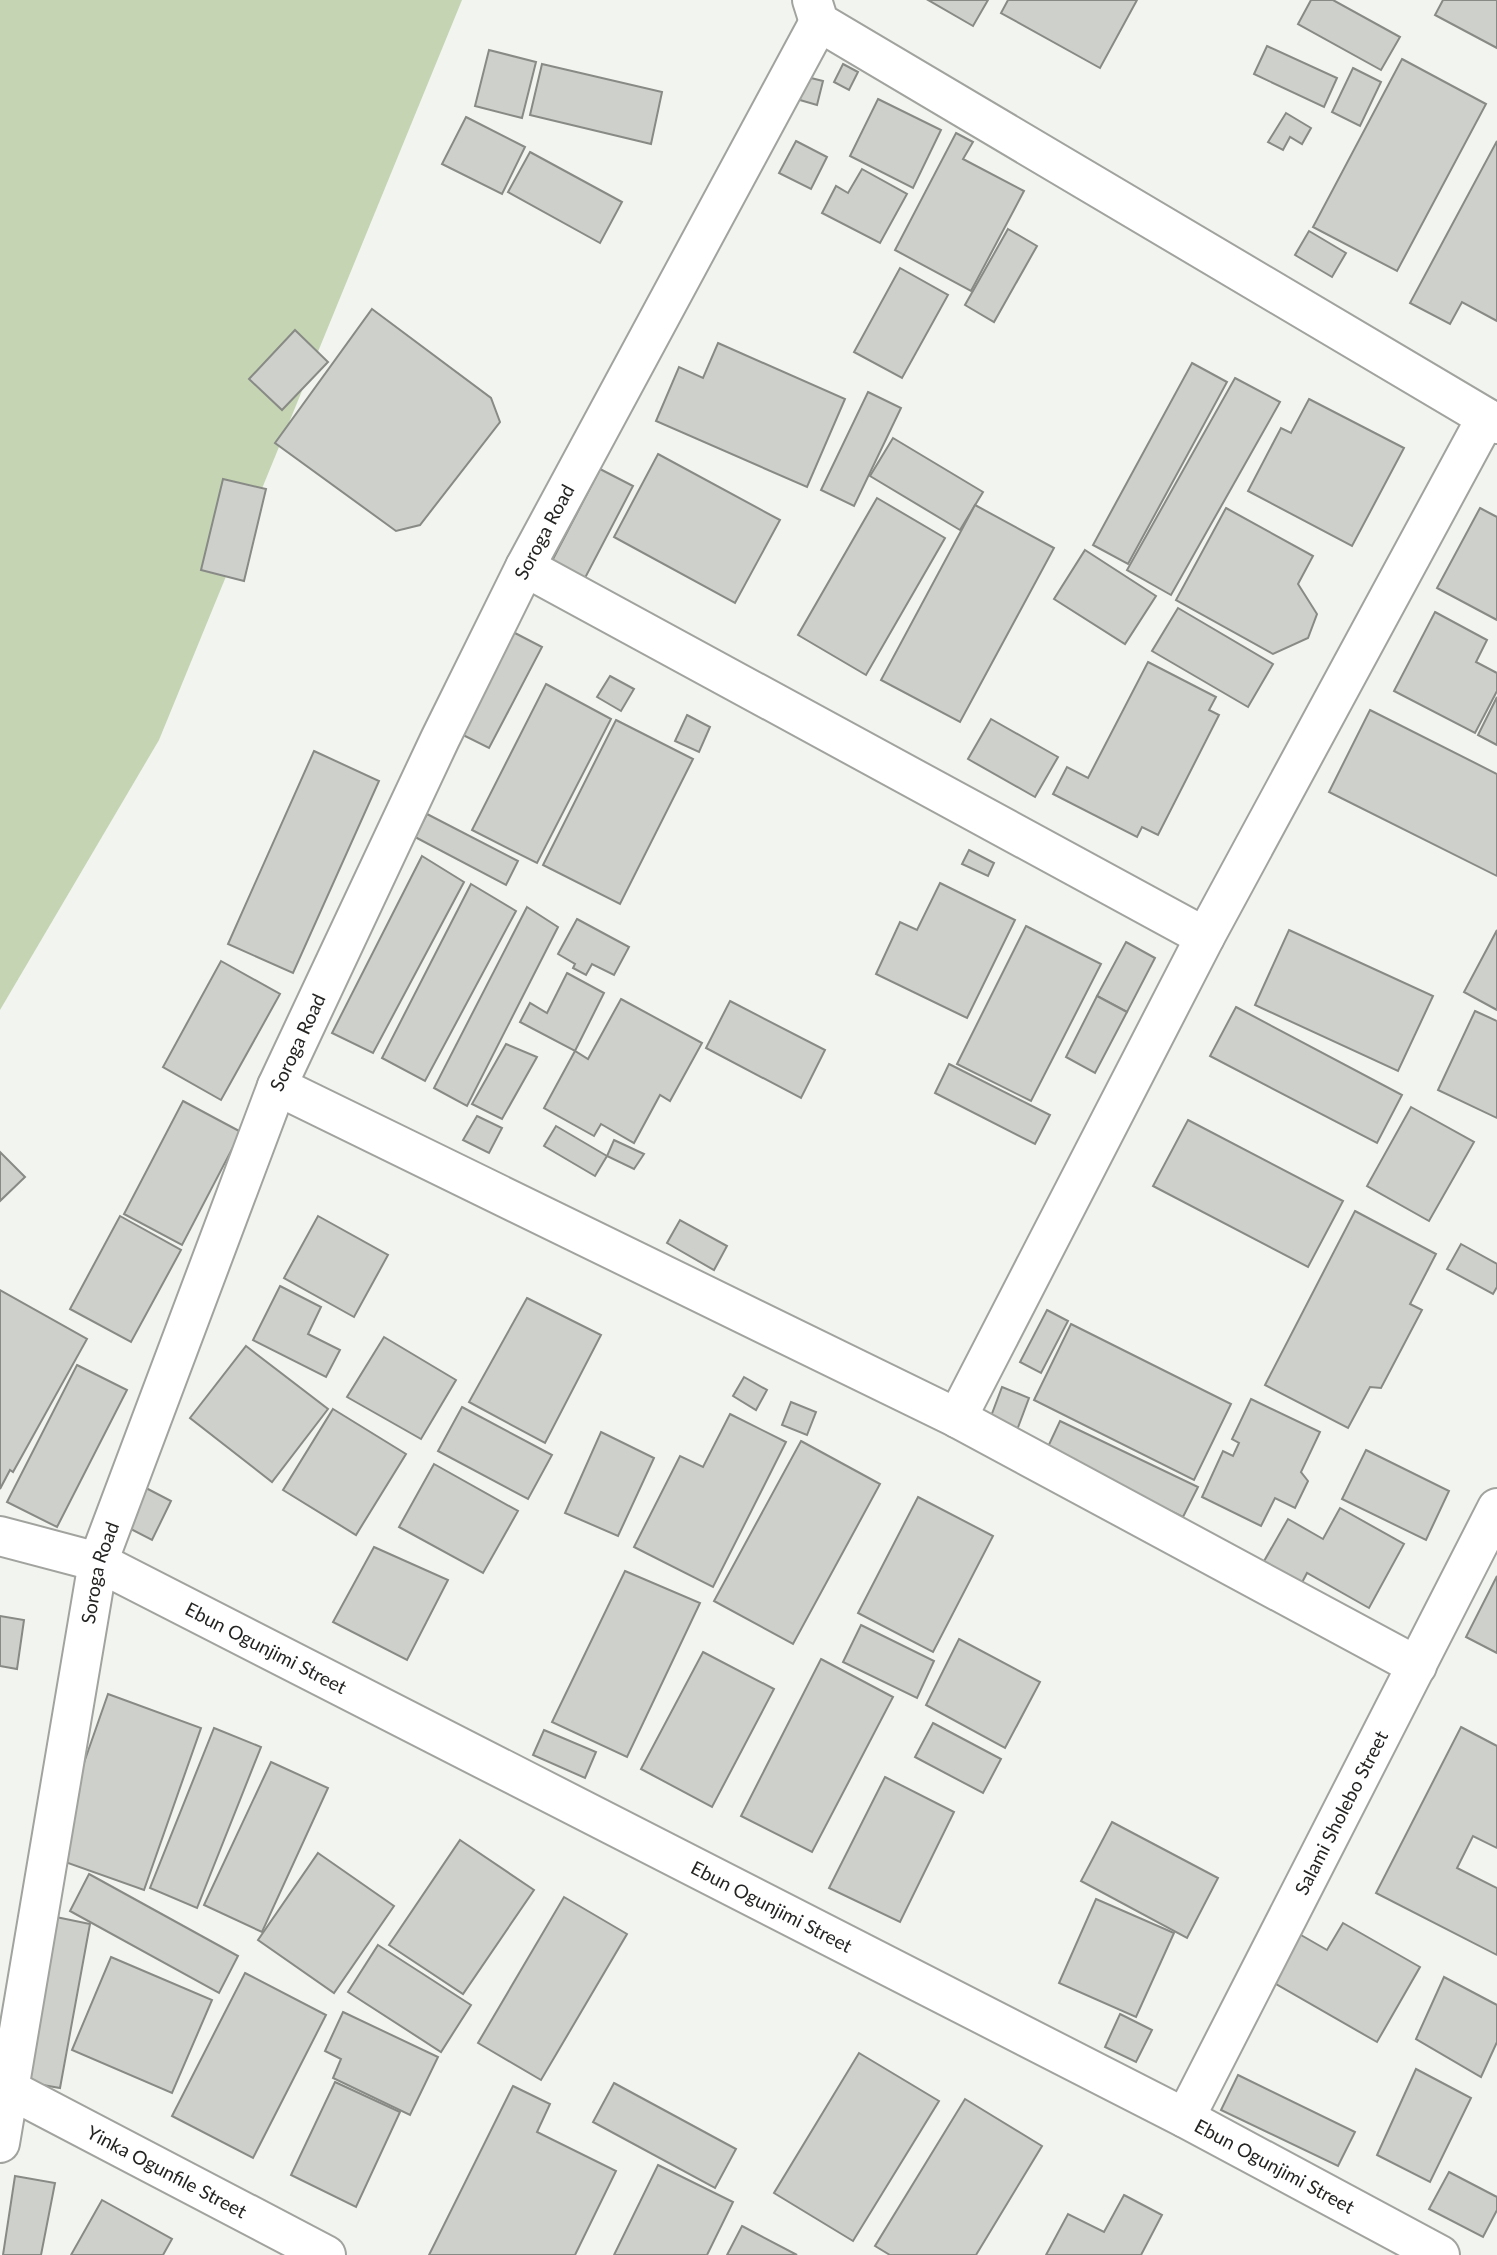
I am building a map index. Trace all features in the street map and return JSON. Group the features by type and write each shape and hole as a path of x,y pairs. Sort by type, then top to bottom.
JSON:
{"street":[{"path":"816,11 1492,421 1205,937 957,1418"},
{"name":"Soroga Road","path":"0,2143 98,1562 277,1086 440,739 525,567 816,11"},
{"path":"525,567 1205,937"},
{"path":"277,1086 957,1418 1417,1666"},
{"name":"Salami Sholebo Street","path":"1185,2119 1497,1508"},
{"name":"Ebun Ogunjimi Street","path":"0,1536 98,1562 1185,2119 1440,2255"},
{"name":"Yinka Ogunfile Street","path":"9,2089 326,2255"}],"green space":[{"path":"0,0 462,0 159,740 0,1010"}],"building":[{"path":"928,0 988,0 973,26"},
{"path":"1008,0 1137,0 1100,68 1001,13"},
{"path":"1311,0 1333,0 1400,37 1381,70 1298,24"},
{"path":"1443,0 1497,0 1497,48 1435,15"},
{"path":"1267,46 1337,78 1324,107 1254,74"},
{"path":"489,50 536,62 522,118 475,106"},
{"path":"1402,59 1486,104 1397,271 1313,227"},
{"path":"542,64 662,92 651,144 530,115"},
{"path":"843,64 858,72 849,90 834,82"},
{"path":"1353,68 1381,82 1360,126 1332,112"},
{"path":"799,75 823,81 817,105 793,98"},
{"path":"878,99 941,130 913,188 850,156"},
{"path":"1286,113 1311,128 1302,144 1290,137 1283,150 1268,142"},
{"path":"466,117 525,147 502,194 442,164"},
{"path":"956,133 973,142 963,159 1024,191 971,291 895,250"},
{"path":"796,141 827,157 811,189 779,173"},
{"path":"1497,141 1497,321 1462,302 1450,324 1410,303"},
{"path":"530,152 622,202 600,243 508,192"},
{"path":"862,169 907,194 880,243 822,213 836,186 848,193"},
{"path":"1008,229 1037,246 994,322 965,305"},
{"path":"1309,231 1346,253 1332,277 1295,255"},
{"path":"900,268 948,295 902,378 854,352"},
{"path":"372,309 491,398 500,422 420,525 396,531 275,443"},
{"path":"295,330 328,362 282,410 249,379"},
{"path":"718,343 845,399 807,487 656,421 679,367 703,378"},
{"path":"1192,363 1227,382 1128,564 1093,545"},
{"path":"1235,378 1280,402 1171,595 1127,570"},
{"path":"868,392 901,408 854,506 821,490"},
{"path":"1309,399 1404,448 1352,546 1248,491 1281,428 1291,433"},
{"path":"893,438 983,492 960,530 870,476"},
{"path":"658,454 780,520 735,603 614,537"},
{"path":"600,469 633,486 585,578 552,561"},
{"path":"223,479 266,489 244,581 201,570"},
{"path":"877,498 945,538 866,675 798,635"},
{"path":"975,505 1054,548 960,722 881,680"},
{"path":"1226,508 1313,556 1298,584 1317,614 1308,638 1273,654 1176,600"},
{"path":"1480,508 1497,517 1497,620 1437,588"},
{"path":"1085,550 1156,596 1125,644 1054,599"},
{"path":"1178,608 1273,664 1248,707 1152,651"},
{"path":"1435,612 1487,640 1476,662 1497,673 1497,691 1475,733 1394,691"},
{"path":"513,632 542,647 489,748 461,734"},
{"path":"1148,662 1216,697 1209,710 1219,715 1158,835 1142,827 1137,837 1053,794 1067,767 1088,778"},
{"path":"610,676 634,689 621,711 597,697"},
{"path":"546,684 611,719 537,863 472,830"},
{"path":"1497,697 1497,745 1478,735"},
{"path":"1370,710 1497,774 1497,876 1329,792"},
{"path":"687,715 710,727 699,752 675,741"},
{"path":"991,719 1058,757 1035,797 968,759"},
{"path":"616,720 693,759 620,904 543,865"},
{"path":"314,751 379,781 293,973 228,944"},
{"path":"427,814 518,861 506,885 415,837"},
{"path":"969,850 994,863 988,876 962,864"},
{"path":"422,856 464,882 373,1053 332,1033"},
{"path":"940,883 1015,920 967,1018 876,974 900,922 917,930"},
{"path":"471,884 516,911 425,1081 382,1058"},
{"path":"527,907 558,927 467,1106 434,1088"},
{"path":"577,919 629,947 614,975 592,964 586,975 573,968 575,964 558,954"},
{"path":"1026,926 1101,964 1031,1101 957,1064"},
{"path":"1289,930 1433,996 1398,1071 1255,1005"},
{"path":"1497,930 1497,1010 1464,992"},
{"path":"1126,942 1155,958 1127,1012 1097,996"},
{"path":"221,961 280,994 221,1100 163,1067"},
{"path":"567,973 604,993 575,1051 520,1022 530,1003 547,1013"},
{"path":"1097,996 1127,1012 1095,1073 1066,1057"},
{"path":"621,999 702,1043 670,1101 660,1095 634,1143 601,1124 594,1136 544,1108 575,1051 588,1059"},
{"path":"730,1001 825,1050 801,1098 706,1048"},
{"path":"1236,1007 1402,1095 1377,1143 1210,1056"},
{"path":"1475,1011 1497,1021 1497,1118 1438,1090"},
{"path":"506,1044 537,1057 502,1119 472,1104"},
{"path":"949,1064 1050,1115 1035,1144 935,1093"},
{"path":"183,1101 241,1132 182,1245 124,1214"},
{"path":"1411,1107 1474,1142 1429,1221 1367,1186"},
{"path":"477,1116 502,1128 489,1153 463,1140"},
{"path":"1188,1120 1343,1201 1308,1267 1153,1186"},
{"path":"556,1126 607,1156 595,1176 544,1146"},
{"path":"614,1140 644,1154 634,1169 607,1156"},
{"path":"0,1152 25,1177 0,1201"},
{"path":"1355,1211 1436,1254 1410,1304 1422,1310 1381,1388 1370,1387 1348,1428 1265,1385"},
{"path":"120,1216 181,1250 131,1342 70,1309"},
{"path":"318,1216 388,1255 354,1317 284,1278"},
{"path":"680,1220 727,1246 714,1270 667,1243"},
{"path":"1461,1244 1497,1264 1497,1287 1493,1294 1447,1269"},
{"path":"280,1286 321,1307 308,1334 340,1350 326,1377 253,1340"},
{"path":"0,1290 87,1339 13,1472 10,1470 0,1489"},
{"path":"527,1298 601,1335 545,1443 469,1402"},
{"path":"1047,1310 1068,1321 1041,1373 1020,1362"},
{"path":"1071,1324 1231,1404 1194,1480 1034,1400"},
{"path":"384,1337 456,1380 421,1439 347,1397"},
{"path":"246,1346 328,1409 272,1482 190,1418"},
{"path":"77,1365 127,1390 57,1527 7,1502"},
{"path":"744,1377 767,1390 756,1410 733,1396"},
{"path":"1002,1387 1029,1398 1017,1430 990,1419"},
{"path":"1251,1399 1320,1432 1301,1472 1308,1481 1295,1508 1275,1498 1261,1526 1202,1497 1223,1451 1233,1456 1239,1443 1232,1439"},
{"path":"791,1402 816,1412 807,1435 782,1425"},
{"path":"462,1407 552,1455 528,1499 438,1451"},
{"path":"333,1409 406,1454 356,1535 283,1490"},
{"path":"730,1414 786,1442 713,1587 634,1547 680,1456 703,1467"},
{"path":"1060,1421 1198,1487 1183,1517 1046,1451"},
{"path":"601,1432 654,1458 618,1536 565,1513"},
{"path":"801,1441 880,1484 793,1644 714,1601"},
{"path":"1366,1450 1449,1491 1426,1540 1342,1499"},
{"path":"434,1464 518,1511 483,1573 399,1527"},
{"path":"144,1487 171,1501 152,1540 125,1526"},
{"path":"918,1497 993,1536 933,1652 858,1613"},
{"path":"1340,1508 1404,1544 1369,1608 1307,1573 1297,1592 1259,1570 1288,1519 1323,1539"},
{"path":"374,1547 448,1580 407,1660 333,1622"},
{"path":"625,1571 700,1603 627,1757 552,1722"},
{"path":"1497,1576 1497,1653 1466,1637"},
{"path":"0,1616 24,1620 17,1669 0,1666"},
{"path":"861,1625 934,1661 917,1698 843,1662"},
{"path":"959,1639 1040,1682 1005,1748 926,1705"},
{"path":"703,1652 774,1689 712,1807 641,1769"},
{"path":"821,1659 893,1697 812,1852 741,1816"},
{"path":"108,1694 201,1728 144,1890 51,1857"},
{"path":"933,1723 1001,1759 983,1793 915,1757"},
{"path":"1461,1727 1497,1746 1497,1848 1473,1836 1457,1868 1497,1888 1497,1955 1376,1893"},
{"path":"214,1728 261,1747 197,1908 150,1888"},
{"path":"544,1730 596,1752 585,1778 533,1755"},
{"path":"271,1762 328,1788 262,1932 204,1905"},
{"path":"885,1777 954,1812 900,1922 829,1888"},
{"path":"1112,1822 1218,1878 1187,1938 1081,1881"},
{"path":"460,1840 534,1890 463,1994 389,1945"},
{"path":"318,1853 394,1906 334,1993 258,1940"},
{"path":"89,1874 238,1956 219,1993 70,1911"},
{"path":"564,1897 627,1934 541,2080 478,2043"},
{"path":"1096,1899 1174,1933 1136,2017 1059,1983"},
{"path":"56,1917 90,1924 60,2088 26,2082"},
{"path":"1343,1923 1420,1967 1377,2042 1267,1979 1294,1931 1327,1950"},
{"path":"378,1945 471,2005 441,2052 348,1992"},
{"path":"111,1957 212,2000 172,2093 72,2050"},
{"path":"245,1973 326,2015 253,2158 172,2116"},
{"path":"1444,1977 1497,2005 1497,2042 1481,2077 1416,2039"},
{"path":"343,2012 438,2057 410,2115 333,2078 341,2059 325,2051"},
{"path":"1120,2014 1152,2030 1136,2062 1105,2047"},
{"path":"859,2053 939,2101 853,2241 774,2193"},
{"path":"1416,2069 1471,2098 1430,2182 1377,2155"},
{"path":"1238,2075 1355,2132 1338,2166 1221,2110"},
{"path":"335,2082 400,2112 356,2207 291,2175"},
{"path":"614,2083 736,2149 715,2188 593,2122"},
{"path":"513,2086 550,2104 537,2132 616,2171 575,2255 429,2255"},
{"path":"965,2099 1042,2146 976,2255 890,2255 875,2246"},
{"path":"658,2165 733,2202 707,2255 614,2255"},
{"path":"1449,2172 1497,2197 1497,2210 1483,2237 1429,2209"},
{"path":"15,2176 55,2183 41,2255 3,2255"},
{"path":"1124,2195 1162,2215 1141,2255 1046,2255 1068,2214 1104,2232"},
{"path":"102,2200 172,2239 163,2255 71,2255"},
{"path":"742,2226 797,2255 727,2255"}]}
